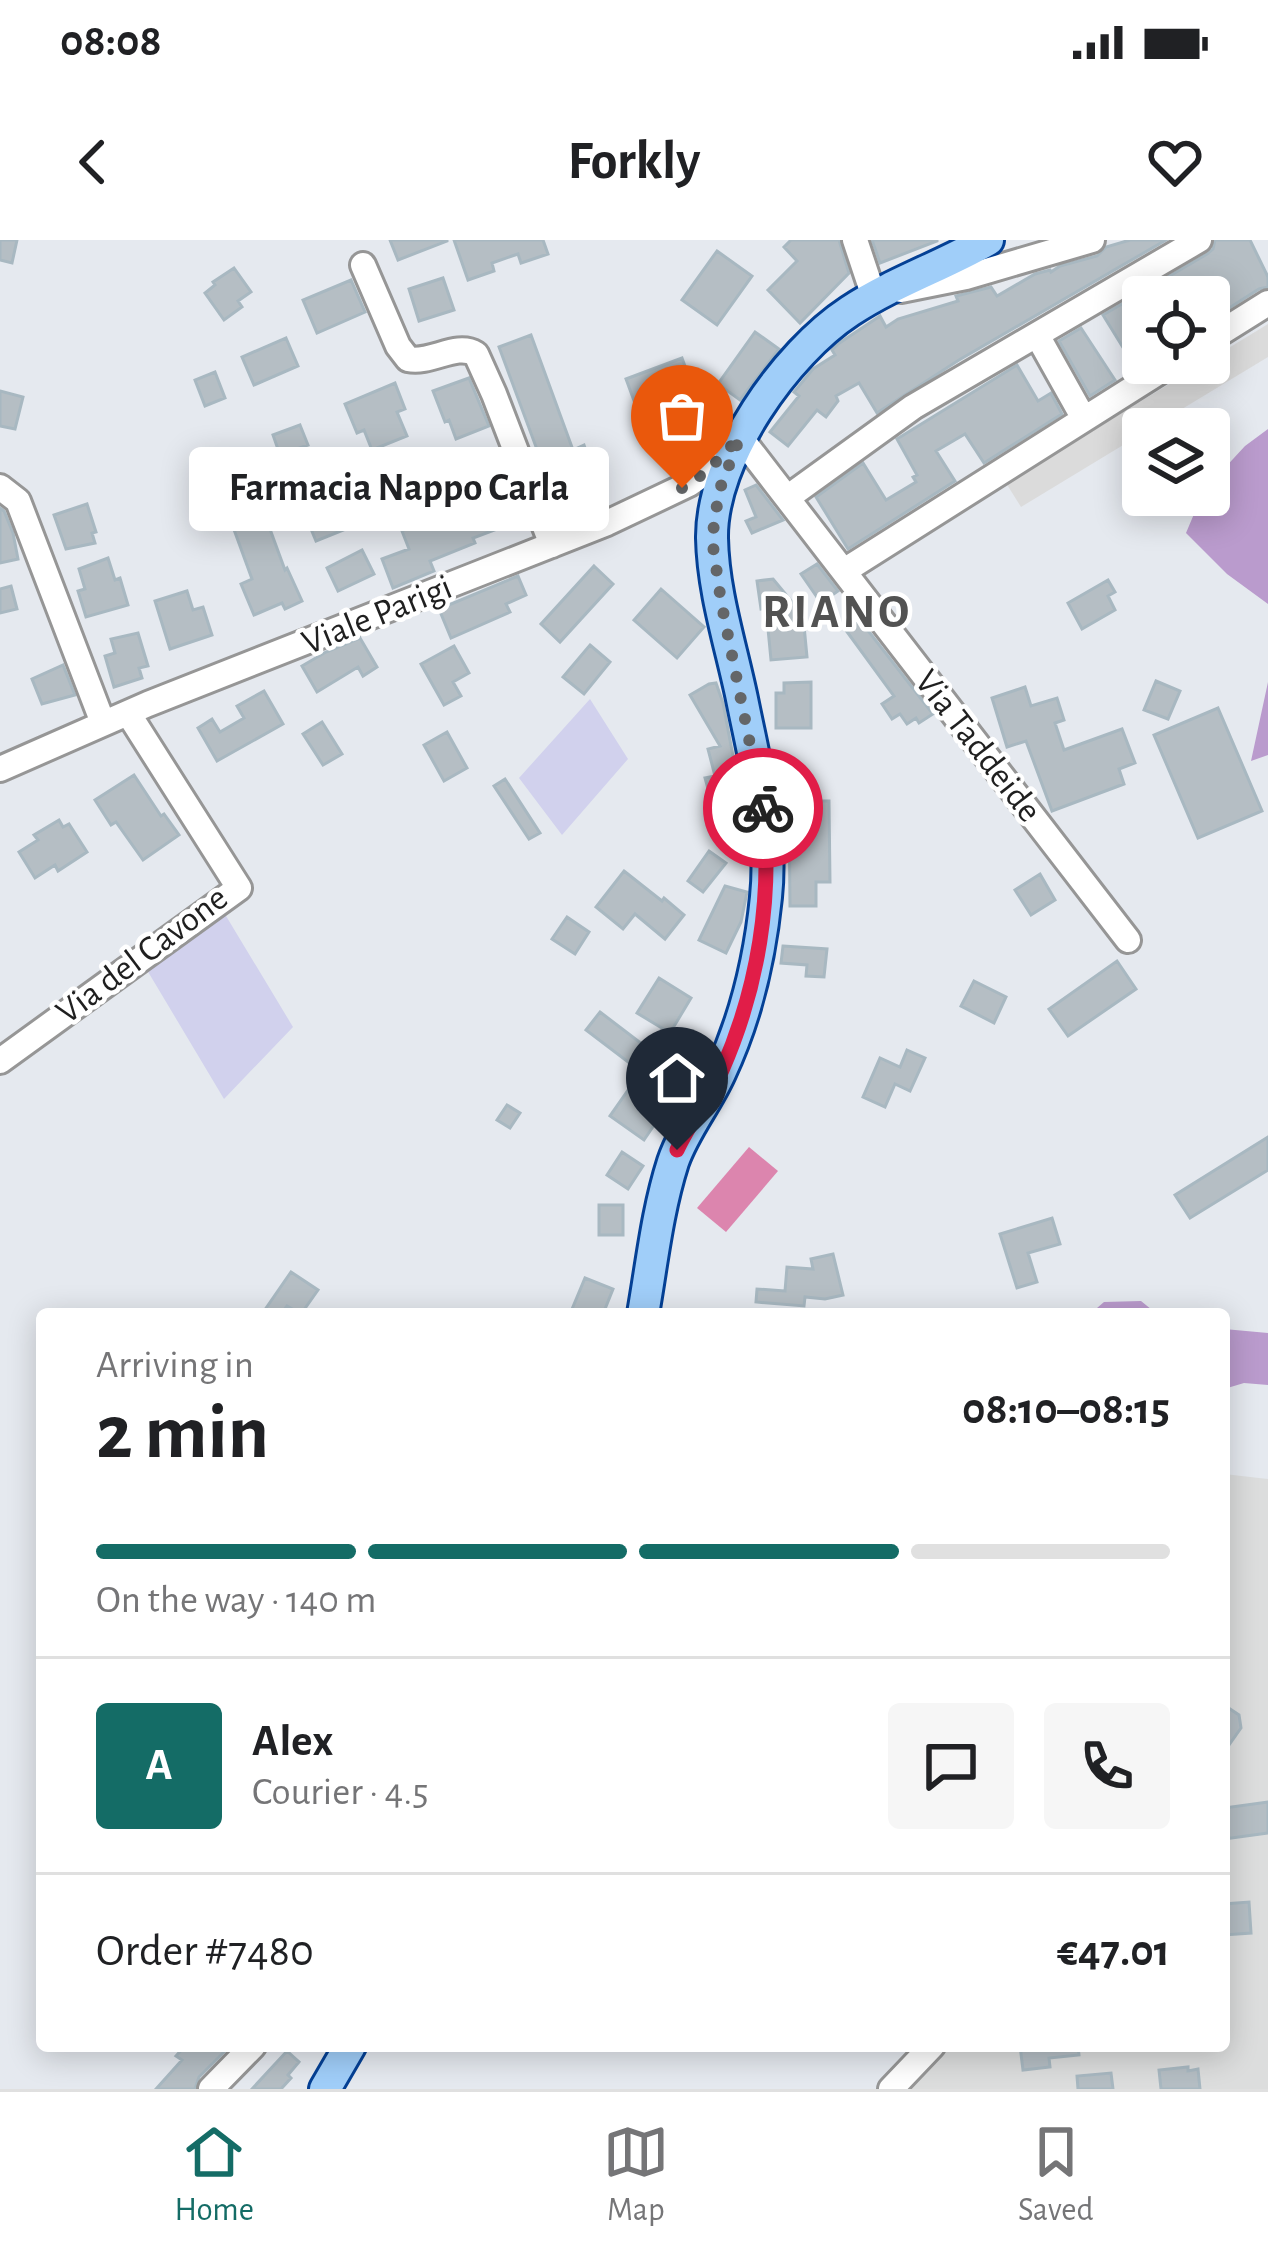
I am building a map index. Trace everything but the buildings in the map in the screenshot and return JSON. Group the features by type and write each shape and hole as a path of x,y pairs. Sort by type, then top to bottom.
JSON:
{"main road":[{"path":"644,1308 674,1161 737,1030 766,901 763,808 712,539 719,491 740,437 777,385 833,323 988,240"},
{"path":"325,2089 347,2052"}],"street":[{"path":"856,240 878,295 966,277 1092,240"},
{"path":"788,498 913,407 1198,240"},
{"path":"364,266 398,346 408,358 427,360 464,349 476,354 552,545"},
{"path":"1230,327 1268,303"},
{"path":"1037,335 1084,419"},
{"path":"844,571 1140,384"},
{"name":"Viale Parigi","path":"0,769 128,713 552,545 689,484 740,437"},
{"name":"Via Taddeide","path":"740,437 1128,940"},
{"path":"6,497 104,723"},
{"name":"Via del Cavone","path":"0,1061 239,888 128,713"},
{"path":"211,2089 247,2052"},
{"path":"891,2089 926,2052"}],"shaded area":[{"path":"1268,324 1268,357 1230,380 1230,347"},
{"path":"1169,384 1223,384 1184,408 1130,408"},
{"path":"1122,413 1122,446 1021,507 1006,483"},
{"path":"1268,429 1268,604 1227,574 1186,533 1193,516 1230,516 1230,462"},
{"path":"1268,682 1268,755 1251,761"},
{"path":"590,699 628,759 562,835 519,778"},
{"path":"223,911 293,1027 224,1099 144,965"},
{"path":"749,1147 778,1171 726,1232 697,1208"},
{"path":"1141,1301 1150,1308 1097,1308 1104,1302"},
{"path":"1230,1330 1268,1333 1268,1385 1230,1387"},
{"path":"1230,1475 1268,1479 1268,2089 903,2089 938,2052 1230,2052"}],"way so far":[{"path":"682,488 706,472 740,437 719,491 712,539 763,808"}],"place":[{"name":"Farmacia Nappo Carla","path":"682,488"}],"district":[{"name":"RIANO","path":"837,613"}],"route":[{"path":"677,1150 724,1064 751,980 768,878 763,808"}]}
